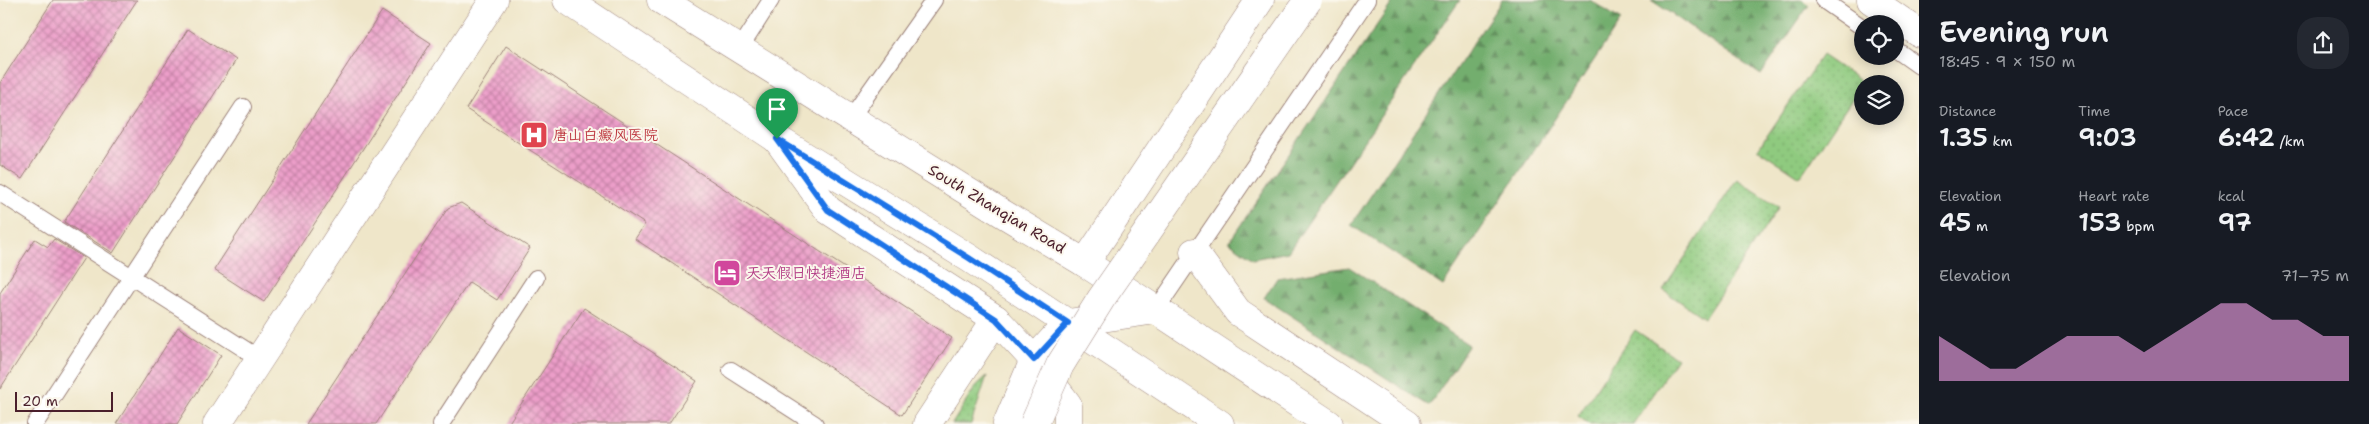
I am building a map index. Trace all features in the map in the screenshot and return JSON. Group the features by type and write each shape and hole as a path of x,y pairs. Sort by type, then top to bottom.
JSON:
{"main road":[{"path":"217,424 494,0"},
{"path":"566,0 777,139 969,258 1220,424"},
{"name":"South Zhanqian Road","path":"661,0 850,119 1085,263 1329,424"},
{"path":"1085,263 1260,0"},
{"path":"1034,424 1060,365 1101,298 1308,0"},
{"path":"1871,0 1919,33"},
{"path":"777,139 828,210 996,319 1034,360 1068,405 1068,424"},
{"path":"1194,252 1238,312 1407,424"},
{"path":"1007,424 1034,360 1068,323 1156,310"},
{"path":"927,424 996,319"}],"lane":[{"path":"739,50 771,0"},
{"path":"850,119 934,0"},
{"path":"1156,310 1367,0"},
{"path":"1823,0 1854,21"},
{"path":"1904,55 1919,66"},
{"path":"35,424 243,107"},
{"path":"0,193 260,359"},
{"path":"441,424 536,278"},
{"path":"731,370 815,424"}],"green space":[{"path":"1394,0 1460,0 1288,252 1253,259 1229,242"},
{"path":"1502,0 1590,0 1621,20 1443,286 1351,225"},
{"path":"1651,0 1802,0 1809,5 1761,75"},
{"path":"1822,55 1854,77 1854,96 1800,177 1758,149"},
{"path":"1737,179 1779,207 1704,318 1663,290"},
{"path":"1349,267 1469,345 1429,406 1264,298 1277,278"},
{"path":"1635,330 1677,358 1633,424 1589,424 1578,416"},
{"path":"987,376 971,424 952,424 976,386"}],"building":[{"path":"53,0 137,0 22,179 0,165 0,83"},
{"path":"382,11 431,43 264,302 214,270"},
{"path":"188,29 236,60 113,253 64,222"},
{"path":"506,46 952,338 902,415 635,239 645,224 466,109"},
{"path":"461,203 530,248 497,300 469,282 376,424 306,424 448,208"},
{"path":"35,239 48,247 54,239 84,258 0,389 0,293"},
{"path":"584,308 697,381 669,424 508,424"},
{"path":"178,327 221,355 177,424 116,424"}],"place":[{"name":"唐山白癜风医院","path":"534,135"},
{"name":"天天假日快捷酒店","path":"727,273"}],"route":[{"path":"777,139 969,258 1068,323 1034,360 996,319 828,210 777,139"}]}
